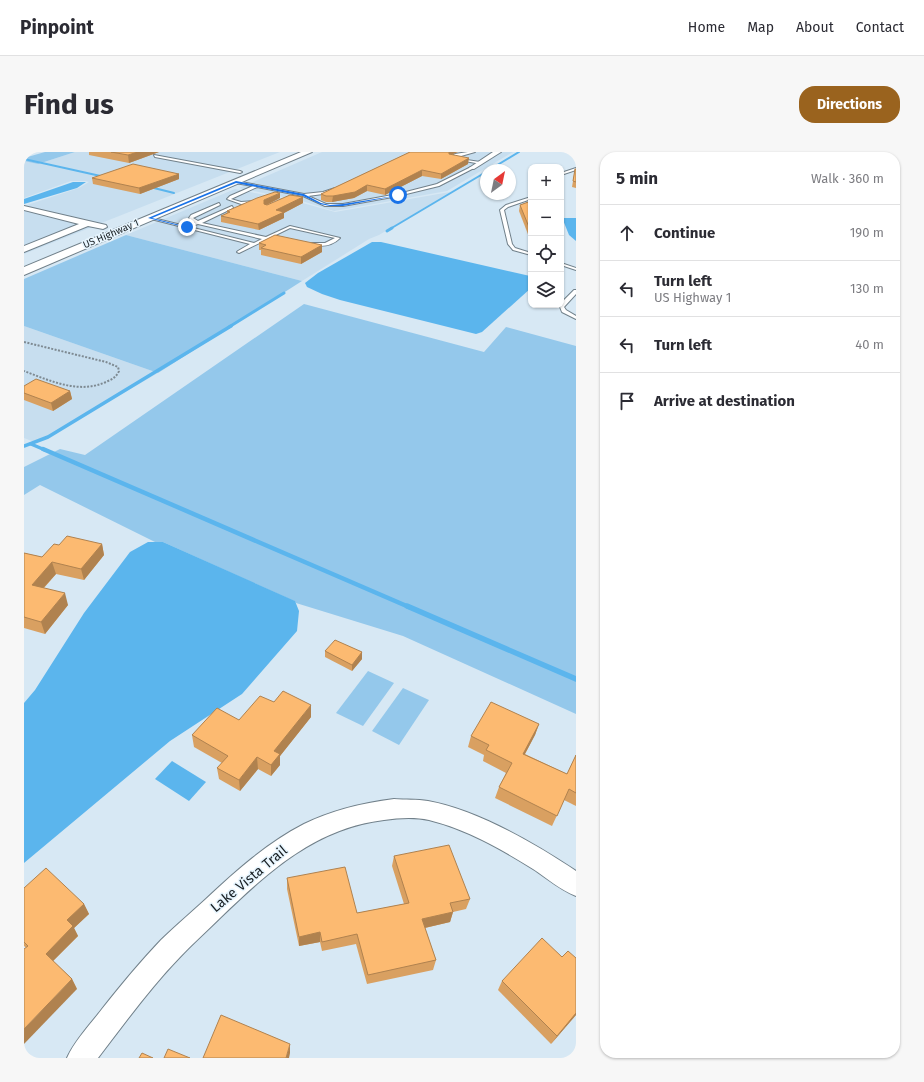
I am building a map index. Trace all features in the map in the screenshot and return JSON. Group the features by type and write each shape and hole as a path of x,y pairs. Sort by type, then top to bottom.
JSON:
{"main road":[{"name":"US Highway 1","path":"24,270 149,218 289,152"},
{"name":"US Highway 1","path":"24,260 103,227 308,152"},
{"path":"95,241 103,227"}],"street":[{"path":"472,168 498,152"},
{"path":"24,208 103,227"},
{"path":"24,249 88,223"},
{"name":"Lake Vista Trail","path":"81,1058 150,971 183,936 240,884 288,845 323,826 345,817 365,811 393,808 427,810 471,824 491,833 540,861 576,885"}],"lane":[{"path":"473,152 456,155 451,158 480,163"},
{"path":"155,156 238,177 256,186 297,194 304,195 323,193 342,186"},
{"path":"304,195 325,205 343,205 432,187 445,183 472,168"},
{"path":"564,173 576,169"},
{"path":"256,186 229,199 241,203 259,202"},
{"path":"276,194 282,191"},
{"path":"291,197 297,194"},
{"path":"528,199 507,206 502,210 510,244 514,249 528,253"},
{"path":"219,204 192,216 191,218 198,223 265,238"},
{"path":"187,227 232,207"},
{"path":"149,218 254,244"},
{"path":"239,252 290,227 338,238 328,244 322,245 309,243"},
{"path":"272,235 280,236"},
{"path":"564,265 576,269"},
{"path":"576,291 562,307 564,311 576,318"}],"path":[{"path":"24,342 41,345 65,353 108,363 118,367 120,370 119,374 114,378 100,385 76,388 64,386 24,371"}],"shaded area":[{"path":"45,152 75,152 38,164 24,161 24,158"},
{"path":"75,152 280,152 99,224 24,206 79,188 89,182 71,181 24,198 24,161 38,164"},
{"path":"322,152 513,152 493,164 480,164 480,172 447,191 334,211 302,201 239,188"},
{"path":"480,174 379,235 369,239 302,281 126,235 235,189 299,202 335,212 450,192"},
{"path":"73,182 86,182 77,188 24,204 24,199"},
{"path":"24,210 81,224 24,247"},
{"path":"564,218 576,218 576,241 569,235 564,222"},
{"path":"87,225 92,227 24,254 24,251"},
{"path":"126,235 302,281 158,373 24,326 24,279"},
{"path":"372,242 381,242 528,276 528,291 482,332 476,334 340,300 322,294 307,287 305,283 318,273"},
{"path":"304,304 484,352 506,327 576,346 576,714 403,636 296,603 163,542 155,542 40,485 24,495 24,467 60,449 85,455"},
{"path":"24,326 158,373 37,443 24,438"},
{"path":"148,542 163,542 295,601 299,611 297,631 242,694 170,741 24,863 24,703 35,690 84,613 130,552"},
{"path":"368,671 394,683 363,726 336,713"},
{"path":"403,688 429,700 399,745 372,731"},
{"path":"172,761 206,782 189,801 155,779"}],"building":[{"path":"111,152 138,152 128,155"},
{"path":"410,152 449,152 449,154 469,158 441,174 422,170 385,189 367,185 355,192 333,196 321,194"},
{"path":"133,164 179,174 139,188 92,178"},
{"path":"576,169 576,182 573,181"},
{"path":"275,192 280,193 264,200 264,204 267,205 290,195 303,197 276,210 284,212 258,224 221,216 230,212 227,211"},
{"path":"528,202 528,225 520,205"},
{"path":"275,235 322,245 301,257 261,248 266,245 259,243"},
{"path":"36,379 70,391 51,403 24,393 24,386"},
{"path":"67,536 102,544 81,569 52,562 32,585 65,593 41,622 24,617 24,553 42,557 54,544 59,545"},
{"path":"335,640 362,652 352,665 325,651"},
{"path":"283,691 311,705 274,751 280,754 271,765 257,757 239,780 217,768 228,756 192,735 217,708 239,720 260,696 274,702"},
{"path":"491,702 539,724 523,754 567,774 576,755 576,793 569,789 557,816 499,787 512,763 486,750 489,745 471,736"},
{"path":"449,845 470,899 450,903 453,912 422,919 436,960 368,975 357,934 322,942 320,932 299,937 287,878 345,867 357,913 409,903 394,856"},
{"path":"46,868 84,904 67,920 73,926 46,954 72,979 24,1029 24,949 28,946 24,942 24,888"},
{"path":"542,938 562,957 568,951 576,958 576,1013 557,1036 502,981"},
{"path":"221,1015 290,1044 286,1058 203,1058"},
{"path":"168,1049 190,1058 164,1058"},
{"path":"142,1053 153,1058 139,1058"}],"waterway":[{"path":"499,164 519,152"},
{"path":"24,159 105,177"},
{"path":"390,229 480,176"},
{"path":"150,187 174,193"},
{"path":"387,231 392,228"},
{"path":"229,327 284,293"},
{"path":"24,446 48,437 231,326"},
{"path":"31,444 45,450"},
{"path":"43,449 409,607"},
{"path":"407,606 576,679"}],"route":[{"path":"187,227 149,218 236,182 304,195 321,204 330,206 398,195"}]}
